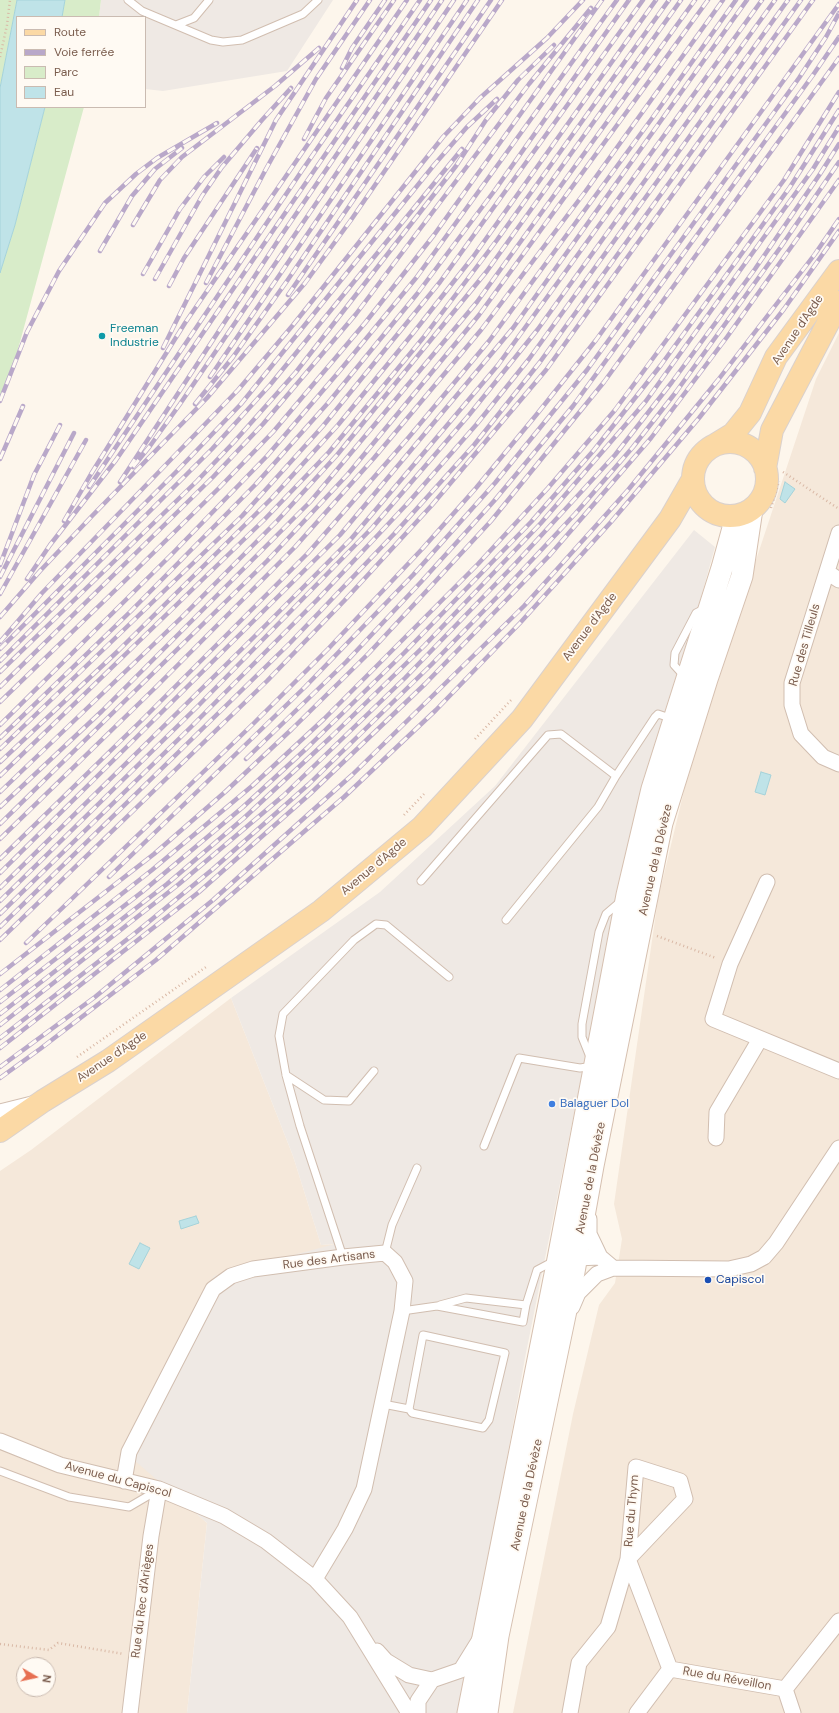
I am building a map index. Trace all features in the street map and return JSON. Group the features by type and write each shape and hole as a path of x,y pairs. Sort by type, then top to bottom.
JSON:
{"main road":[{"name":"Avenue d'Agde","path":"716,446 733,434 750,413 776,358 839,271"},
{"name":"Avenue d'Agde","path":"765,468 772,430 839,302"},
{"path":"728,443 740,444 751,449 760,457 765,468 767,479 765,490 760,500 760,512 723,516 706,507 699,499 695,489 693,479 695,468 707,451 716,446 728,443"},
{"name":"Avenue d'Agde","path":"0,1131 43,1101 108,1061 321,911 422,827 522,719 670,519 693,479"},
{"path":"670,519 706,507"},
{"name":"Avenue de la Dévèze","path":"468,1713 468,1673 483,1635 533,1381 568,1263 593,1166 662,823 707,679 742,576 760,512"},
{"name":"Avenue de la Dévèze","path":"487,1713 498,1636 563,1328 579,1142 627,895 652,789 722,568 733,528 732,516"}],"street":[{"name":"Rue des Tilleuls","path":"839,533 833,576 792,683 792,705 801,734 823,757 839,764"},
{"path":"767,882 730,964 713,1019 839,1071"},
{"path":"716,1138 717,1112 760,1039"},
{"path":"0,1112 43,1101"},
{"path":"563,1328 578,1293 597,1274 613,1268 729,1269 751,1264 764,1257 776,1243 839,1148"},
{"path":"593,1166 588,1234 600,1257 613,1268"},
{"name":"Rue des Artisans","path":"124,1481 130,1452 213,1289 231,1276 253,1269 385,1253 396,1262 405,1281 402,1311 383,1404 364,1489 345,1529 315,1579"},
{"path":"568,1263 600,1257"},
{"path":"568,1263 597,1274"},
{"name":"Avenue du Capiscol","path":"0,1441 60,1465 159,1489 224,1516 266,1542 315,1579 350,1617 365,1639 409,1713"},
{"name":"Rue du Thym","path":"628,1559 685,1499 680,1481 636,1467 628,1559 670,1669"},
{"name":"Rue du Rec d'Arièges","path":"130,1713 151,1536 159,1489"},
{"path":"570,1713 579,1663 608,1627 628,1559"},
{"path":"792,1713 785,1689 839,1621"},
{"path":"365,1639 386,1661 409,1675 432,1680 468,1673 481,1679 486,1690 482,1713"},
{"path":"637,1713 670,1669"},
{"name":"Rue du Réveillon","path":"670,1669 785,1689"},
{"path":"418,1713 418,1702 432,1680"}],"lane":[{"path":"128,0 142,11 211,40 223,42 242,40 303,14 318,0"},
{"path":"176,25 194,18 208,0"},
{"path":"506,920 598,807 616,776 658,714 674,719"},
{"path":"421,881 548,735 561,734 616,776"},
{"path":"343,1257 300,1126 286,1075 279,1036 283,1014 354,940 376,924 386,925 449,978"},
{"path":"484,1146 519,1058 580,1068 594,1066"},
{"path":"286,1075 324,1100 349,1101 374,1071"},
{"path":"385,1253 392,1225 417,1168"},
{"path":"437,1306 523,1322 526,1305 537,1270 568,1263"},
{"path":"402,1311 437,1306 466,1298 526,1305"},
{"path":"383,1404 409,1409 412,1413 483,1428 490,1420 504,1353 423,1335 409,1409"},
{"path":"0,1471 69,1497 129,1507 159,1489"}],"path":[{"path":"0,57 7,25 10,0"},
{"path":"760,512 782,471 839,509"},
{"path":"475,740 517,694"},
{"path":"401,819 428,791"},
{"path":"640,929 730,964"},
{"path":"72,1060 209,965"},
{"path":"0,1644 49,1650 58,1643 136,1656"}],"shaded area":[{"path":"101,0 333,0 287,71 163,91 146,89 146,16 99,16"},
{"path":"839,333 839,1713 513,1713 573,1414 599,1305 615,1283 622,1239 614,1204 658,899 696,741 816,379"},
{"path":"694,530 715,547 618,894 525,1358 461,1713 187,1713 207,1523 127,1454 214,1276 335,1244 321,1245 293,1156 231,998 380,892 495,786"},
{"path":"231,998 293,1156 321,1245 338,1244 128,1453 207,1523 187,1713 0,1713 0,1171 31,1150"}],"green space":[{"path":"0,0 17,0 0,88"},
{"path":"65,0 101,0 99,16 62,16"},
{"path":"45,108 84,108 14,364 0,402 0,273 15,225"}],"water":[{"path":"17,0 65,0 62,16 16,16 16,108 45,108 15,225 0,273 0,88"},
{"path":"785,482 795,489 785,503 780,499"},
{"path":"761,772 771,775 765,795 755,792"},
{"path":"196,1216 199,1223 181,1229 179,1221"},
{"path":"140,1243 150,1248 139,1269 129,1264"}],"railway":[{"path":"163,348 276,120 357,0"},
{"path":"206,283 266,169 316,79 370,0"},
{"path":"342,68 352,48 385,0"},
{"path":"304,139 326,98 394,0"},
{"path":"64,521 91,474 185,323 407,0"},
{"path":"89,487 303,169 420,0"},
{"path":"27,579 50,545 116,460 431,0"},
{"path":"120,482 281,236 442,0"},
{"path":"133,467 180,404 454,0"},
{"path":"210,377 467,0"},
{"path":"195,404 233,357 287,281 478,0"},
{"path":"288,295 491,0"},
{"path":"0,617 40,571 207,398 305,283 351,220 502,0"},
{"path":"0,642 42,593 238,390 293,325 443,137 480,98 547,38 583,0"},
{"path":"0,702 219,488 273,432 365,323 434,235 602,0"},
{"path":"0,725 172,554 267,456 337,374 416,278 617,0"},
{"path":"0,738 131,611 255,485 328,403 417,294 495,190 629,0"},
{"path":"0,749 242,516 323,426 440,282 643,0"},
{"path":"0,762 118,651 272,498 338,425 473,257 656,0"},
{"path":"0,776 264,520 329,452 423,338 497,240 669,0"},
{"path":"0,792 181,618 277,521 337,455 487,271 681,0"},
{"path":"0,807 102,711 310,502 477,302 695,0"},
{"path":"0,824 267,561 348,474 479,315 708,0"},
{"path":"0,839 157,686 295,547 374,458 481,330 585,192 723,0"},
{"path":"0,859 144,718 308,553 409,437 489,341 653,117 736,0"},
{"path":"0,873 340,535 513,328 747,0"},
{"path":"0,888 351,539 498,365 762,0"},
{"path":"0,901 198,706 372,528 469,415 538,329 775,0"},
{"path":"0,914 191,727 317,600 407,504 476,425 529,359 788,0"},
{"path":"0,927 290,643 394,534 474,445 540,362 801,0"},
{"path":"0,940 267,681 344,601 432,505 546,370 813,0"},
{"path":"26,943 253,724 328,649 423,548 476,488 596,340 839,4"},
{"path":"0,687 213,477 263,424 356,314 529,84 591,8"},
{"path":"109,877 305,687 413,575 495,483 587,370 799,78 826,37 839,13"},
{"path":"246,759 346,662 421,582 494,501 573,406 839,37"},
{"path":"0,672 197,481 296,372 456,166 486,120 518,80 554,45"},
{"path":"133,225 160,180 182,157 275,86 319,48"},
{"path":"0,974 154,854 225,792 292,729 369,653 491,521 604,382 839,58"},
{"path":"155,279 202,196 222,167 291,88"},
{"path":"0,990 152,870 252,786 324,719 478,564 548,488 615,410 784,180 839,92"},
{"path":"0,649 177,471 241,404 434,165 467,127 497,99"},
{"path":"0,1002 142,892 243,807 307,748 404,653 531,522 594,450 661,365 790,187 839,110"},
{"path":"0,401 27,332 59,271 105,203 136,174 157,158 217,123"},
{"path":"0,1014 167,884 244,818 331,737 424,646 541,523 646,401 813,169 839,127"},
{"path":"0,1025 179,884 283,796 405,678 515,564 615,455 672,382 755,269 839,144"},
{"path":"100,251 132,196 155,169 182,148"},
{"path":"169,286 184,258 257,148"},
{"path":"0,661 212,449 270,385 462,149"},
{"path":"143,274 180,209 204,177 224,157"},
{"path":"0,1038 134,934 213,869 309,784 431,665 502,592 575,514 633,447 676,392 780,248 839,162"},
{"path":"0,1048 199,892 310,794 425,684 549,556 651,438 727,337 839,180"},
{"path":"0,1067 95,997 213,900 352,775 524,606 628,490 718,380 815,254 839,219"},
{"path":"0,1078 156,960 344,797 436,710 520,623 611,522 699,418 784,309 839,231"},
{"path":"0,459 23,406"},
{"path":"0,565 34,475 60,425"},
{"path":"0,577 74,433"},
{"path":"0,594 86,440"}],"place":[{"name":"Freeman Industrie","path":"102,336"},
{"name":"Balaguer Dol","path":"552,1104"},
{"name":"Capiscol","path":"708,1280"}]}
